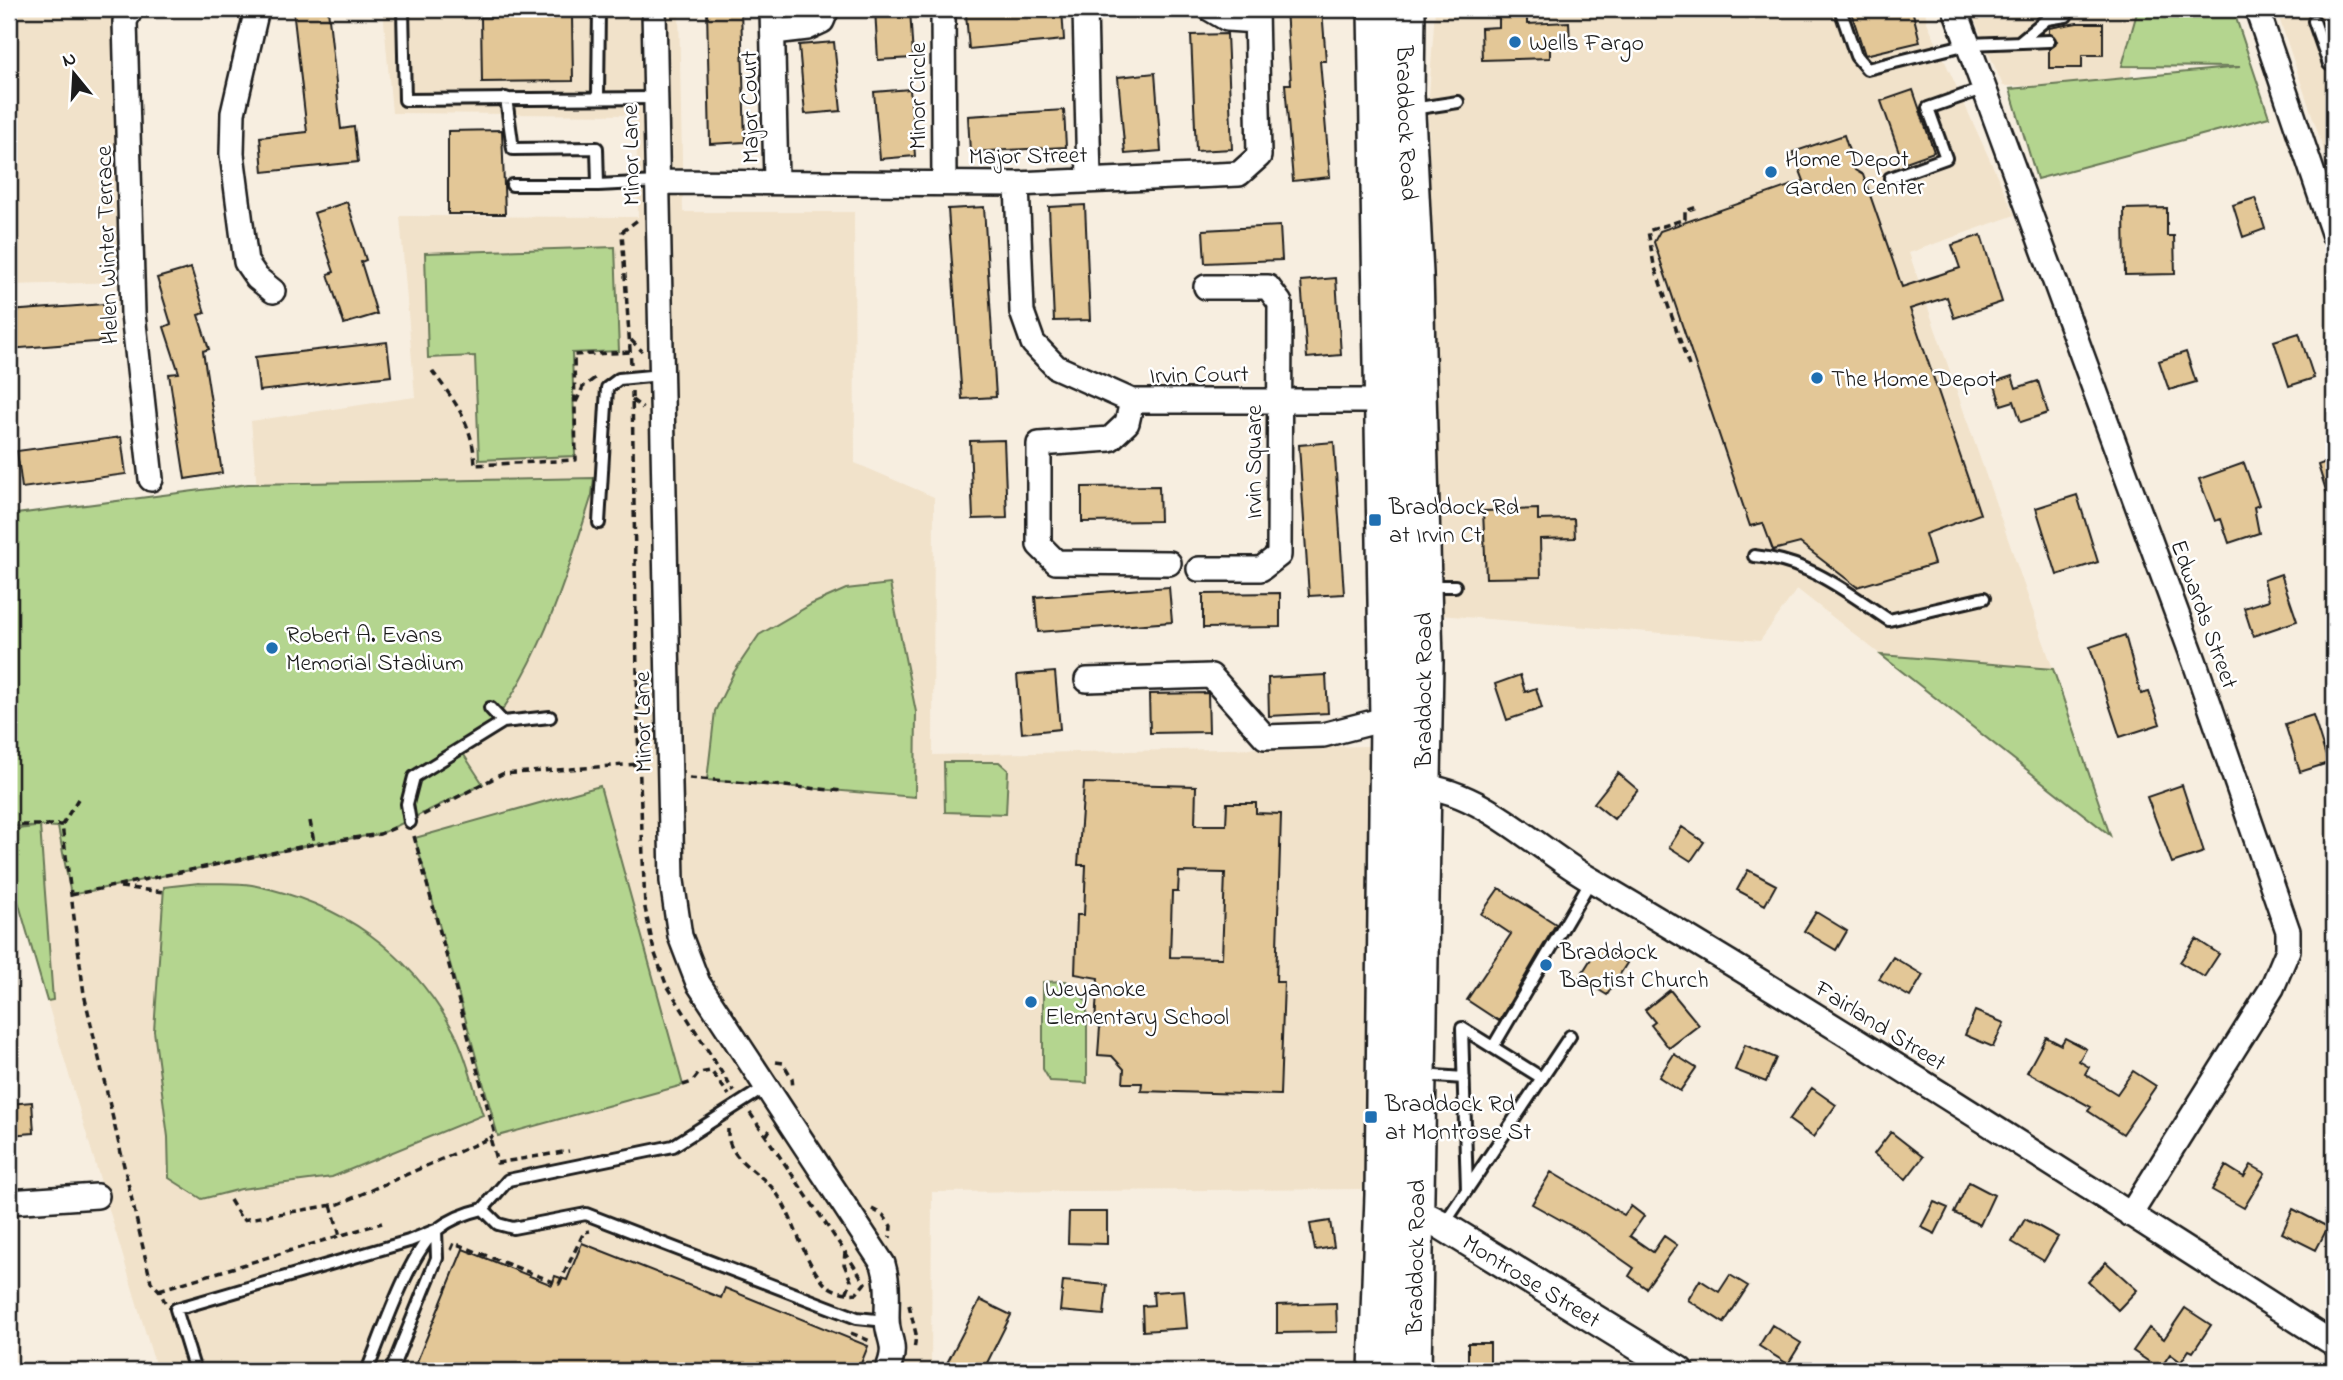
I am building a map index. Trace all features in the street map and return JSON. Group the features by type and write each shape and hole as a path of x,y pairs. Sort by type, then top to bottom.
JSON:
{"main road":[{"name":"Braddock Road","path":"1377,9 1402,401 1438,586 1406,785 1384,1195 1378,1371"},
{"name":"Braddock Road","path":"1406,9 1402,401 1388,718 1406,785 1418,1074 1429,1219 1412,1371"}],"street":[{"name":"Helen Winter Terrace","path":"131,9 125,21 133,314 151,479"},
{"path":"257,9 233,113 232,153 246,262 257,278 272,291"},
{"name":"Minor Lane","path":"654,9 672,881 678,922 698,983 777,1080 883,1264 890,1286 886,1321 893,1340 887,1371"},
{"name":"Major Court","path":"772,9 776,181"},
{"name":"Major Court","path":"774,32 807,28 822,21 827,9"},
{"name":"Minor Circle","path":"943,9 944,182"},
{"path":"1085,9 1089,180"},
{"name":"Major Street","path":"657,183 776,181 1017,184 1240,174 1259,156 1256,15 1227,19 1210,9"},
{"name":"Edwards Street","path":"1955,9 2195,663 2288,931 2286,959 2272,988 2130,1214"},
{"path":"2257,9 2334,236"},
{"name":"Irvin Court","path":"1017,184 1022,312 1033,343 1056,367 1132,401 1402,401"},
{"name":"Irvin Square","path":"1199,569 1261,569 1279,555 1280,303 1269,287 1206,287"},
{"path":"1132,401 1127,423 1110,439 1039,444 1039,545 1056,562 1169,563"},
{"path":"1087,680 1211,676 1265,737 1323,735 1388,718"},
{"name":"Fairland Street","path":"1406,785 1457,793 1475,802 1591,880 1862,1043 2334,1344"},
{"name":"Montrose Street","path":"1384,1195 1429,1219 1679,1371"},
{"path":"9,1202 97,1196"}],"lane":[{"path":"403,9 405,100 598,96 655,98"},
{"path":"598,96 599,9"},
{"path":"1840,9 1856,56 1867,69 1968,44 2049,41"},
{"path":"2019,42 2048,19 2066,16 2066,9"},
{"path":"2314,21 2329,64 2334,62"},
{"path":"1890,178 1946,158 1928,108 1985,88"},
{"path":"506,98 513,149 597,148 598,186"},
{"path":"1405,110 1458,102"},
{"path":"512,185 598,186 657,183"},
{"path":"599,523 607,388 619,379 661,375"},
{"path":"1754,556 1776,558 1811,569 1889,620 1984,598"},
{"path":"490,708 503,722"},
{"path":"410,822 407,804 414,777 503,722 550,717"},
{"path":"1493,1047 1591,880"},
{"path":"1467,1190 1462,1028 1542,1078"},
{"path":"1429,1219 1467,1190 1570,1036"},
{"path":"1418,1074 1464,1078"},
{"path":"195,1371 176,1308 409,1241 436,1230 461,1215 483,1209 508,1180 673,1146 777,1080"},
{"path":"483,1209 498,1224 513,1228 586,1214 857,1318 886,1321"},
{"path":"367,1371 403,1284 421,1248 436,1230"},
{"path":"391,1371 437,1258 436,1230"}],"path":[{"path":"1689,366 1654,265 1648,231 1685,219 1685,211 1697,207"},
{"path":"631,370 622,232 639,219 636,211"},
{"path":"432,371 463,412 474,441 475,465 576,460 574,355 631,352"},
{"path":"632,390 638,730"},
{"path":"71,895 314,844 380,835 502,774 639,764"},
{"path":"687,766 687,789"},
{"path":"687,778 843,791"},
{"path":"78,799 62,825 83,994 151,1282 159,1290 163,1301 176,1308"},
{"path":"310,821 314,844"},
{"path":"230,1200 242,1220 331,1205 495,1135 410,822"},
{"path":"9,825 62,825"},
{"path":"114,886 164,892"},
{"path":"770,1060 783,1063 792,1079 793,1095 777,1080 770,1060"},
{"path":"683,1085 692,1082 699,1073 711,1072 729,1095 720,1101"},
{"path":"729,1124 727,1137 731,1145 748,1170 774,1190 823,1283 846,1294 857,1293 865,1283 750,1113 745,1113"},
{"path":"490,1138 498,1163 571,1151"},
{"path":"331,1205 340,1236"},
{"path":"867,1206 873,1215"},
{"path":"159,1290 382,1223"},
{"path":"450,1253 454,1243 559,1284 583,1236"},
{"path":"845,1252 844,1264 851,1282 846,1294"},
{"path":"907,1297 916,1334 911,1360"},
{"path":"847,1331 872,1342 875,1347"}],"shaded area":[{"path":"9,9 119,9 123,282 9,285"},
{"path":"383,9 679,9 683,212 854,212 855,463 934,497 933,755 1369,746 1366,1189 932,1192 931,1371 157,1371 47,1001 53,1000 40,827 9,830 9,529 258,500 251,421 415,397 400,216 638,217 636,115 392,113"},
{"path":"1435,9 1925,9 1927,22 2015,215 1909,253 2053,669 1881,655 1797,589 1760,641 1440,615 1428,111"},
{"path":"1970,9 2146,9 2128,86 2003,86"},
{"path":"2276,9 2334,9 2334,180"}],"green space":[{"path":"2138,9 2233,9 2269,117 2037,179 2010,89 2240,67 2122,66"},
{"path":"615,247 619,351 572,353 575,456 479,460 475,356 428,358 425,253"},
{"name":"Robert A. Evans Memorial Stadium","path":"594,478 592,495 544,634 510,699 464,755 483,784 380,834 314,844 71,895 58,827 40,826 53,1000 47,1001 9,870 9,830 35,827 9,826 9,515 248,484"},
{"path":"890,584 916,712 915,797 707,780 715,711 734,672 759,635 812,604 846,589"},
{"path":"1881,655 2053,669 2110,835"},
{"path":"944,762 999,762 1008,770 1006,814 945,812"},
{"path":"600,786 683,1085 498,1136 415,838"},
{"path":"199,883 252,885 285,893 315,904 369,934 415,976 453,1030 483,1115 332,1177 241,1189 202,1199 169,1178 168,1137 154,1031 164,887"},
{"path":"1066,981 1087,1002 1087,1083 1050,1081 1043,1069 1043,982"}],"building":[{"path":"293,9 328,9 341,129 354,127 358,162 263,172 260,137 307,132"},
{"path":"707,9 741,9 745,142 710,144"},
{"path":"875,9 910,9 913,58 878,60"},
{"path":"1062,9 1064,40 969,49 966,14"},
{"path":"1286,9 1322,9 1326,61 1320,61 1330,177 1293,181 1285,84 1291,84"},
{"path":"1499,9 1527,9 1527,24 1569,22 1570,46 1550,47 1550,58 1482,60 1481,28 1499,27"},
{"path":"1850,9 1912,9 1920,42 1865,55"},
{"path":"572,16 573,81 482,82 481,17"},
{"path":"2077,23 2103,23 2103,55 2082,55 2082,68 2049,68 2049,49 2057,41 2049,33 2049,28"},
{"path":"1227,34 1232,149 1196,151 1191,35"},
{"path":"834,42 841,111 805,114 799,45"},
{"path":"1155,73 1161,151 1125,154 1118,77"},
{"path":"910,89 915,156 880,159 874,92"},
{"path":"1913,90 1934,152 1903,163 1881,101"},
{"path":"1064,110 1066,147 970,152 968,116"},
{"path":"502,130 505,214 448,214 448,131"},
{"name":"The Home Depot","path":"1844,135 1855,170 1863,175 1902,287 1960,268 1952,245 1981,235 2002,302 1954,318 1947,297 1910,309 1980,514 1925,534 1934,564 1857,587 1800,543 1773,550 1763,523 1750,526 1654,242 1660,231 1804,181 1793,152"},
{"path":"2255,198 2265,229 2243,237 2233,205"},
{"path":"347,202 366,260 361,262 377,314 344,324 328,274 334,272 314,213"},
{"path":"1085,205 1090,320 1054,321 1049,207"},
{"path":"984,207 996,397 962,399 948,209"},
{"path":"2167,208 2167,236 2174,236 2175,274 2125,275 2124,209"},
{"path":"1280,226 1282,260 1205,263 1203,230"},
{"path":"191,268 205,313 198,315 209,349 203,351 222,473 185,479 169,374 179,373 164,327 171,324 157,278"},
{"path":"1336,278 1341,355 1307,358 1301,281"},
{"path":"104,304 107,341 9,349 9,311"},
{"path":"2299,333 2314,378 2289,386 2274,341"},
{"path":"387,342 391,376 259,391 255,357"},
{"path":"2186,352 2196,382 2169,390 2159,361"},
{"path":"2012,376 2016,388 2038,381 2048,413 2021,422 2014,401 2001,405 1994,382"},
{"path":"121,437 126,474 22,488 17,451"},
{"path":"1004,440 1007,518 973,519 970,441"},
{"path":"1334,442 1344,594 1309,596 1299,445"},
{"path":"2334,459 2334,506 2331,506 2318,465"},
{"path":"2244,463 2259,505 2254,507 2259,533 2229,543 2221,519 2215,521 2199,479"},
{"path":"1159,486 1160,521 1082,522 1082,487"},
{"path":"2077,495 2098,562 2057,575 2036,508"},
{"path":"1538,509 1538,520 1574,519 1575,538 1540,539 1541,577 1486,578 1483,511"},
{"path":"2281,574 2297,621 2253,636 2244,608 2269,600 2264,580"},
{"path":"1169,587 1172,622 1038,632 1035,597"},
{"path":"1280,593 1280,627 1203,628 1203,594"},
{"path":"2125,635 2141,694 2149,692 2160,724 2120,737 2090,647"},
{"path":"1055,672 1060,729 1022,733 1017,675"},
{"path":"1326,675 1328,713 1269,716 1268,678"},
{"path":"1520,675 1525,692 1536,688 1542,708 1507,720 1495,684"},
{"path":"1208,693 1209,732 1150,733 1149,694"},
{"path":"2313,715 2328,763 2300,772 2285,724"},
{"path":"1618,773 1638,790 1614,819 1594,803"},
{"path":"1084,783 1196,786 1195,825 1226,825 1227,803 1256,803 1256,813 1281,814 1276,982 1284,982 1280,1095 1141,1091 1142,1083 1123,1083 1124,1069 1112,1056 1098,1055 1100,1027 1095,1023 1098,978 1075,974 1077,915 1084,915 1086,865 1078,865","holes":["1179,872 1225,873 1222,958 1170,957 1172,892 1178,892"]},
{"path":"2182,785 2204,852 2172,863 2147,797"},
{"path":"1682,827 1704,842 1691,861 1669,847"},
{"path":"1748,870 1776,885 1765,905 1737,890"},
{"path":"1499,888 1556,924 1499,1021 1467,1000 1511,934 1481,914"},
{"path":"1816,912 1847,931 1836,950 1804,931"},
{"path":"2196,939 2219,954 2204,977 2180,962"},
{"path":"1599,946 1627,963 1607,995 1579,978"},
{"path":"1893,957 1923,975 1910,997 1879,979"},
{"path":"1670,990 1699,1025 1669,1048 1651,1025 1655,1022 1645,1010"},
{"path":"1975,1011 2004,1023 1993,1047 1965,1035"},
{"path":"2046,1037 2061,1045 2065,1038 2086,1049 2079,1061 2089,1067 2085,1074 2117,1094 2133,1071 2156,1086 2123,1134 2088,1111 2091,1107 2027,1072"},
{"path":"1745,1045 1776,1058 1766,1082 1735,1070"},
{"path":"1674,1054 1696,1068 1680,1091 1659,1077"},
{"path":"1812,1088 1836,1105 1813,1137 1789,1120"},
{"path":"32,1102 34,1133 9,1135 9,1104"},
{"path":"1891,1132 1923,1157 1906,1179 1874,1154"},
{"path":"2251,1165 2265,1173 2244,1208 2212,1190 2226,1166 2244,1177"},
{"path":"1551,1172 1624,1215 1631,1206 1644,1216 1630,1236 1653,1252 1664,1236 1677,1245 1646,1288 1629,1276 1634,1268 1584,1233 1532,1204"},
{"path":"1969,1182 1994,1195 1980,1225 1954,1213"},
{"path":"1934,1202 1948,1208 1935,1234 1921,1227"},
{"path":"2293,1209 2328,1227 2316,1250 2282,1233"},
{"path":"1069,1212 1107,1212 1107,1244 1068,1243"},
{"path":"2025,1219 2058,1237 2044,1261 2012,1242"},
{"path":"1330,1221 1334,1247 1315,1250 1310,1224"},
{"path":"582,1243 721,1298 725,1288 868,1346 858,1371 413,1371 463,1249 552,1285 555,1276 567,1280"},
{"path":"2106,1262 2137,1290 2118,1310 2088,1282"},
{"path":"1730,1275 1748,1286 1724,1323 1688,1300 1700,1280 1719,1292"},
{"path":"1063,1281 1107,1285 1104,1315 1060,1311"},
{"path":"1184,1290 1187,1328 1143,1331 1142,1306 1154,1305 1153,1292"},
{"path":"980,1300 1011,1315 983,1371 963,1371 947,1363"},
{"path":"1336,1303 1337,1332 1277,1333 1277,1305"},
{"path":"2185,1308 2211,1325 2193,1352 2189,1350 2181,1362 2170,1354 2160,1369 2133,1351 2149,1328 2164,1339"},
{"path":"1772,1325 1801,1343 1788,1364 1759,1346"},
{"path":"1468,1343 1490,1343 1490,1371 1468,1371"}],"place":[{"name":"Wells Fargo","path":"1515,42"},
{"name":"Home Depot Garden Center","path":"1771,172"},
{"name":"The Home Depot","path":"1817,378"},
{"name":"Braddock Rd at Irvin Ct","path":"1375,520"},
{"name":"Robert A. Evans Memorial Stadium","path":"272,648"},
{"name":"Braddock Baptist Church","path":"1546,965"},
{"name":"Weyanoke Elementary School","path":"1031,1002"},
{"name":"Braddock Rd at Montrose St","path":"1371,1117"}]}
